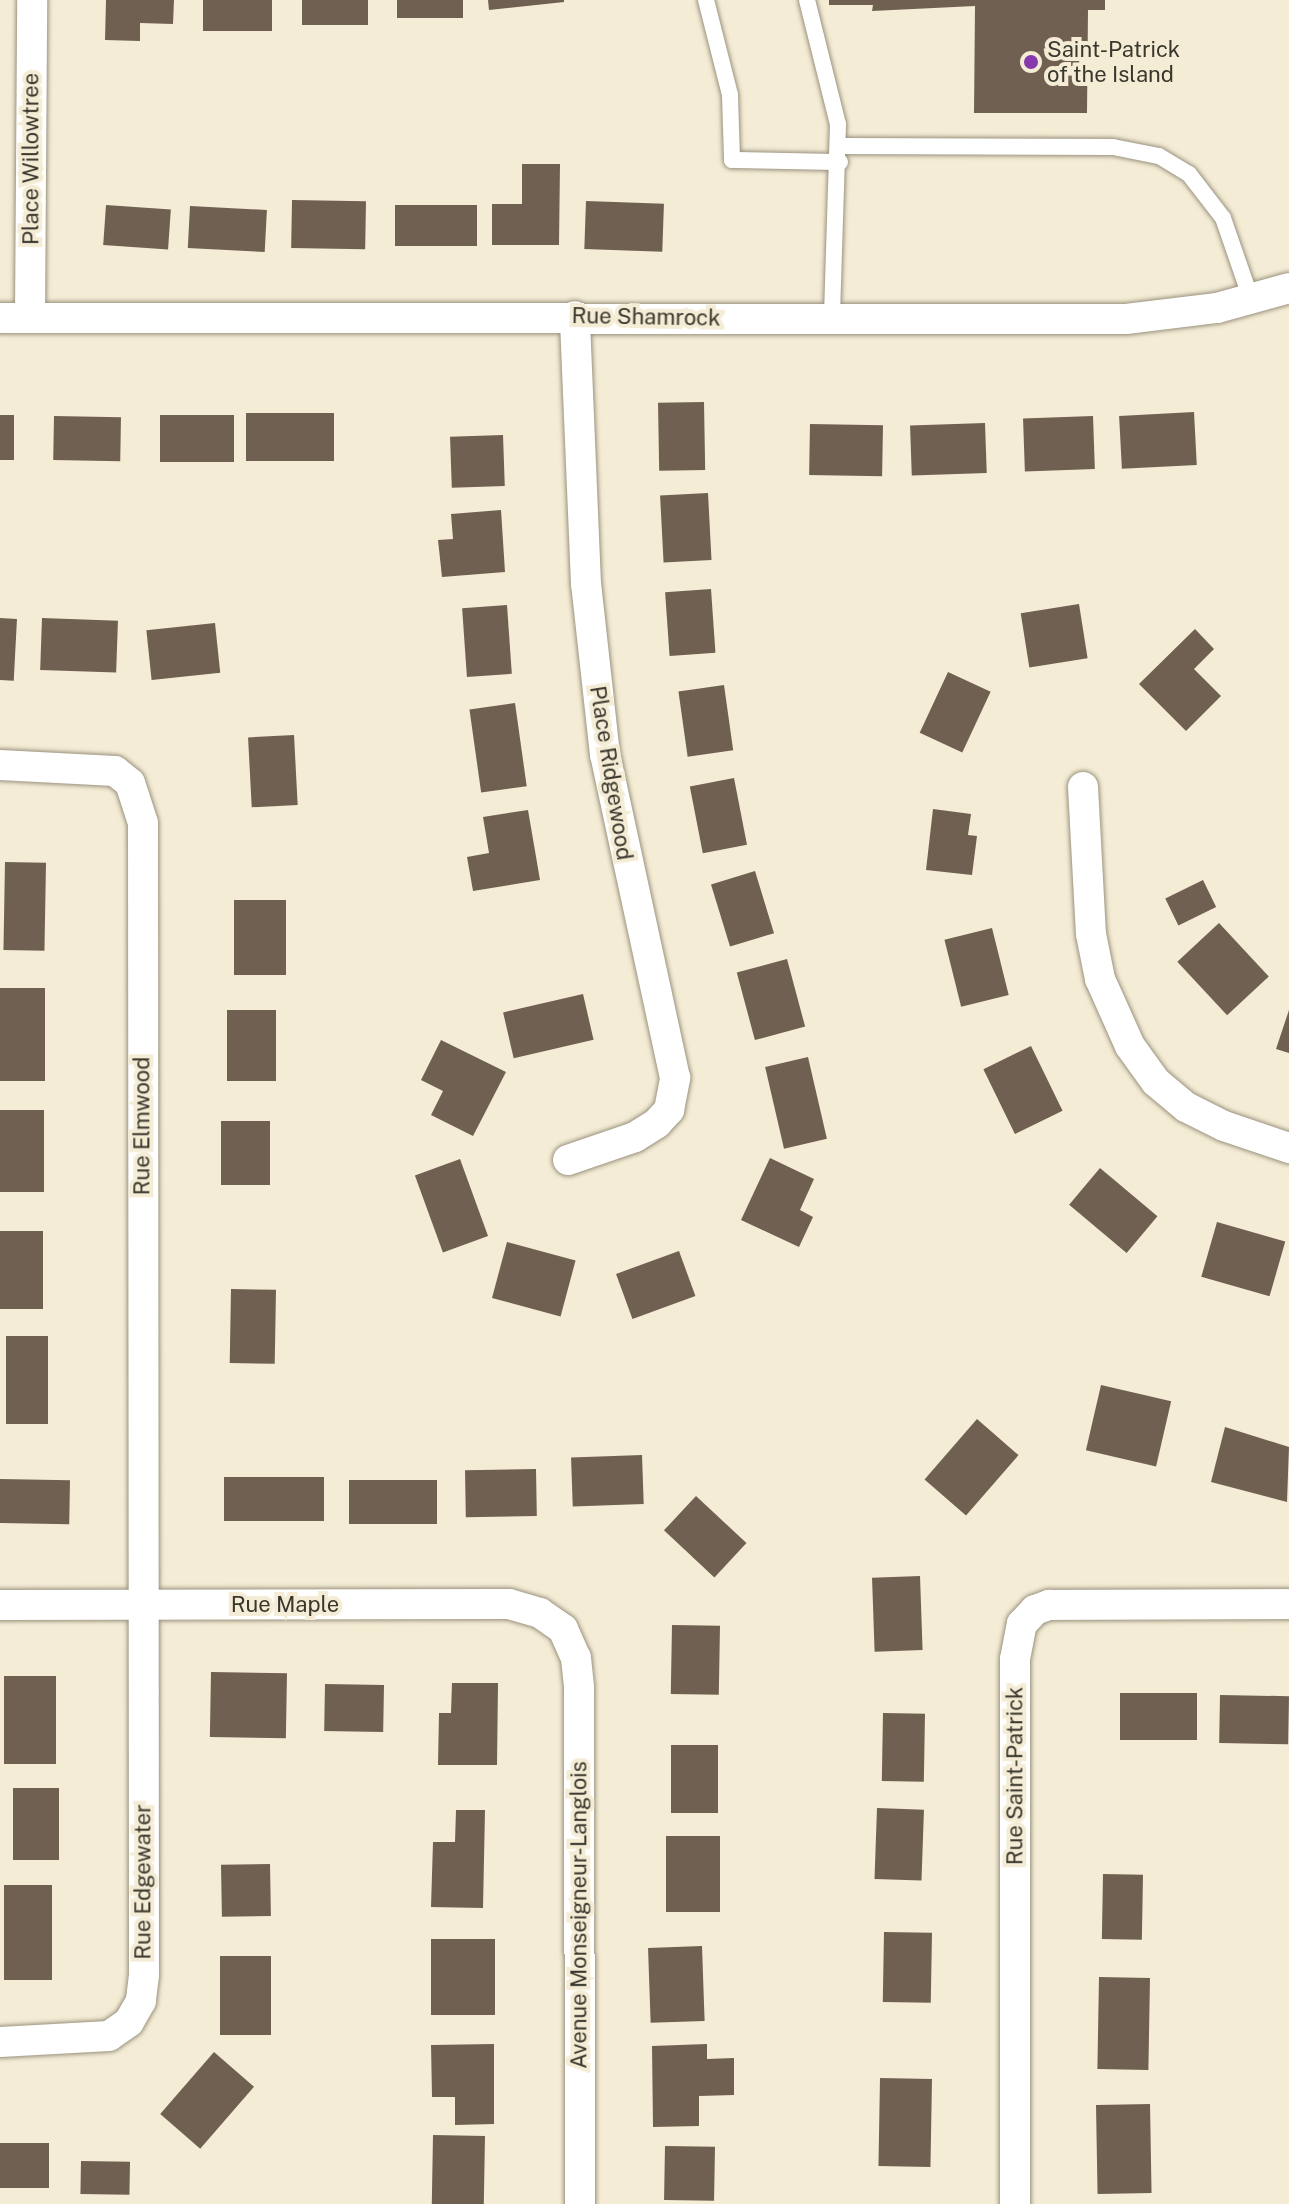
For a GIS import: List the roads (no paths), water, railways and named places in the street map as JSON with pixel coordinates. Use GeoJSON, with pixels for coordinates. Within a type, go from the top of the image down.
{"type":"FeatureCollection","features":[{"type":"Feature","properties":{"kind":"street","name":"Place Willowtree"},"geometry":{"type":"LineString","coordinates":[[30,317],[32,0]]}},
{"type":"Feature","properties":{"kind":"street","name":"Rue Shamrock"},"geometry":{"type":"LineString","coordinates":[[0,318],[575,316],[832,320],[1126,319],[1251,299],[1289,288]]}},
{"type":"Feature","properties":{"kind":"street","name":"Place Ridgewood"},"geometry":{"type":"LineString","coordinates":[[568,1160],[635,1137],[657,1123],[669,1110],[675,1078],[622,850],[603,740],[586,584],[575,316]]}},
{"type":"Feature","properties":{"kind":"street","name":"Rue Elmwood"},"geometry":{"type":"LineString","coordinates":[[0,765],[115,771],[130,783],[140,803],[141,1605]]}},
{"type":"Feature","properties":{"kind":"street"},"geometry":{"type":"LineString","coordinates":[[1083,787],[1091,934],[1100,979],[1130,1046],[1156,1082],[1186,1107],[1224,1126],[1289,1148]]}},
{"type":"Feature","properties":{"kind":"street","name":"Rue Maple"},"geometry":{"type":"LineString","coordinates":[[0,1605],[509,1604],[540,1613],[563,1629]]}},
{"type":"Feature","properties":{"kind":"street","name":"Rue Saint-Patrick"},"geometry":{"type":"LineString","coordinates":[[1015,2204],[1015,1659],[1022,1624],[1035,1610],[1049,1605],[1289,1604]]}},
{"type":"Feature","properties":{"kind":"street","name":"Rue Edgewater"},"geometry":{"type":"LineString","coordinates":[[0,2042],[109,2036],[129,2022],[141,2001],[141,1605]]}},
{"type":"Feature","properties":{"kind":"street","name":"Avenue Monseigneur-Langlois"},"geometry":{"type":"LineString","coordinates":[[563,1629],[576,1658],[579,1688],[580,2204]]}},
{"type":"Feature","properties":{"kind":"lane"},"geometry":{"type":"LineString","coordinates":[[706,0],[730,95],[732,160],[1113,147],[1159,156],[1189,174],[1223,218],[1251,299]]}},
{"type":"Feature","properties":{"kind":"lane"},"geometry":{"type":"LineString","coordinates":[[807,0],[840,154],[832,320]]}},
{"type":"Feature","properties":{"kind":"place","name":"Saint-Patrick of the Island"},"geometry":{"type":"Point","coordinates":[1031,62]}}]}
